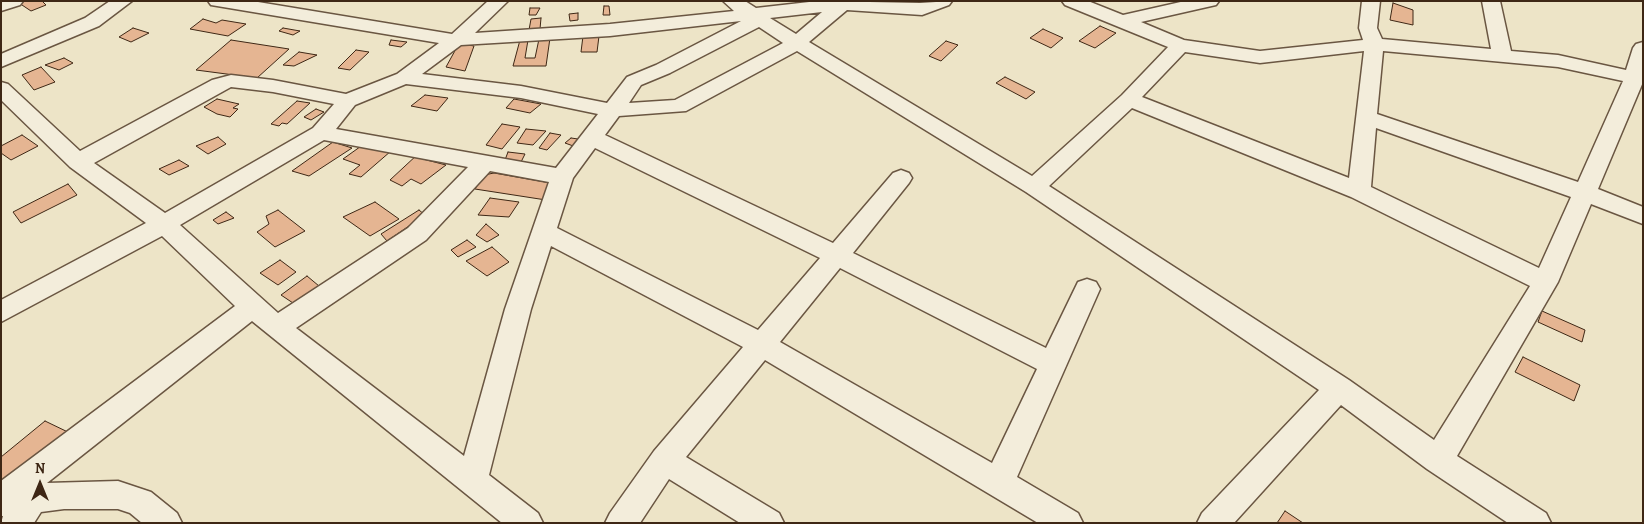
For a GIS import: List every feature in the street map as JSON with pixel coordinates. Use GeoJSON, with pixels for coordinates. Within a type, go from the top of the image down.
{"type":"FeatureCollection","features":[{"type":"Feature","properties":{"kind":"street"},"geometry":{"type":"LineString","coordinates":[[1,6],[14,1]]}},
{"type":"Feature","properties":{"kind":"street"},"geometry":{"type":"LineString","coordinates":[[1,60],[92,22],[122,1]]}},
{"type":"Feature","properties":{"kind":"street"},"geometry":{"type":"LineString","coordinates":[[217,1],[456,40],[610,30],[748,11],[844,3],[922,9],[943,1]]}},
{"type":"Feature","properties":{"kind":"street"},"geometry":{"type":"LineString","coordinates":[[1,312],[164,224],[321,133],[348,101],[404,78],[456,40],[499,1]]}},
{"type":"Feature","properties":{"kind":"street"},"geometry":{"type":"LineString","coordinates":[[1071,1],[1180,46],[1260,56],[1375,44],[1558,61],[1634,78]]}},
{"type":"Feature","properties":{"kind":"street"},"geometry":{"type":"LineString","coordinates":[[1122,21],[1210,1]]}},
{"type":"Feature","properties":{"kind":"street"},"geometry":{"type":"LineString","coordinates":[[1359,190],[1371,63],[1375,44],[1368,28],[1371,1]]}},
{"type":"Feature","properties":{"kind":"street"},"geometry":{"type":"LineString","coordinates":[[1491,1],[1502,56]]}},
{"type":"Feature","properties":{"kind":"street"},"geometry":{"type":"LineString","coordinates":[[404,78],[521,92],[612,110],[680,106],[797,43],[844,3]]}},
{"type":"Feature","properties":{"kind":"street"},"geometry":{"type":"LineString","coordinates":[[748,11],[797,43],[1034,187],[1339,388],[1522,519]]}},
{"type":"Feature","properties":{"kind":"street"},"geometry":{"type":"LineString","coordinates":[[473,479],[518,309],[562,177],[590,137],[634,81],[663,69],[748,11]]}},
{"type":"Feature","properties":{"kind":"street"},"geometry":{"type":"LineString","coordinates":[[1034,187],[1129,98],[1180,46]]}},
{"type":"Feature","properties":{"kind":"street"},"geometry":{"type":"LineString","coordinates":[[1438,460],[1546,282],[1585,193],[1632,113],[1634,78],[1643,48]]}},
{"type":"Feature","properties":{"kind":"street"},"geometry":{"type":"LineString","coordinates":[[78,162],[231,81],[272,86],[348,101]]}},
{"type":"Feature","properties":{"kind":"street"},"geometry":{"type":"LineString","coordinates":[[1,88],[78,162],[164,224],[276,328],[473,479],[527,523]]}},
{"type":"Feature","properties":{"kind":"street"},"geometry":{"type":"LineString","coordinates":[[1129,98],[1359,190],[1546,282]]}},
{"type":"Feature","properties":{"kind":"street"},"geometry":{"type":"LineString","coordinates":[[1367,118],[1585,193],[1643,216]]}},
{"type":"Feature","properties":{"kind":"street"},"geometry":{"type":"LineString","coordinates":[[321,133],[562,177]]}},
{"type":"Feature","properties":{"kind":"street"},"geometry":{"type":"LineString","coordinates":[[590,137],[836,255],[1053,364]]}},
{"type":"Feature","properties":{"kind":"street"},"geometry":{"type":"LineString","coordinates":[[276,328],[417,234],[485,162]]}},
{"type":"Feature","properties":{"kind":"street"},"geometry":{"type":"LineString","coordinates":[[621,523],[665,460],[901,178]]}},
{"type":"Feature","properties":{"kind":"street"},"geometry":{"type":"LineString","coordinates":[[544,232],[761,344],[1067,523]]}},
{"type":"Feature","properties":{"kind":"street"},"geometry":{"type":"LineString","coordinates":[[999,482],[1088,289]]}},
{"type":"Feature","properties":{"kind":"street"},"geometry":{"type":"LineString","coordinates":[[12,506],[252,307]]}},
{"type":"Feature","properties":{"kind":"street"},"geometry":{"type":"LineString","coordinates":[[1213,523],[1339,388]]}},
{"type":"Feature","properties":{"kind":"street"},"geometry":{"type":"LineString","coordinates":[[665,460],[768,523]]}},
{"type":"Feature","properties":{"kind":"street"},"geometry":{"type":"LineString","coordinates":[[12,506],[64,495],[118,495],[140,502],[166,523]]}},
{"type":"Feature","properties":{"kind":"building"},"geometry":{"type":"Polygon","coordinates":[[[24,1],[42,1],[46,5],[31,11],[19,3],[24,1]]]}},
{"type":"Feature","properties":{"kind":"building"},"geometry":{"type":"Polygon","coordinates":[[[1393,3],[1413,10],[1413,25],[1390,20],[1393,3]]]}},
{"type":"Feature","properties":{"kind":"building"},"geometry":{"type":"Polygon","coordinates":[[[604,6],[609,6],[610,15],[603,15],[604,6]]]}},
{"type":"Feature","properties":{"kind":"building"},"geometry":{"type":"Polygon","coordinates":[[[530,8],[540,8],[536,15],[529,15],[530,8]]]}},
{"type":"Feature","properties":{"kind":"building"},"geometry":{"type":"Polygon","coordinates":[[[578,13],[578,20],[570,21],[569,14],[578,13]]]}},
{"type":"Feature","properties":{"kind":"building"},"geometry":{"type":"Polygon","coordinates":[[[541,18],[540,29],[529,30],[531,19],[541,18]]]}},
{"type":"Feature","properties":{"kind":"building"},"geometry":{"type":"Polygon","coordinates":[[[203,19],[216,23],[222,20],[246,24],[228,36],[190,29],[203,19]]]}},
{"type":"Feature","properties":{"kind":"building"},"geometry":{"type":"Polygon","coordinates":[[[1100,26],[1116,33],[1095,48],[1079,41],[1100,26]]]}},
{"type":"Feature","properties":{"kind":"building"},"geometry":{"type":"Polygon","coordinates":[[[133,28],[149,33],[131,42],[119,37],[133,28]]]}},
{"type":"Feature","properties":{"kind":"building"},"geometry":{"type":"Polygon","coordinates":[[[283,28],[300,31],[293,35],[279,31],[283,28]]]}},
{"type":"Feature","properties":{"kind":"building"},"geometry":{"type":"Polygon","coordinates":[[[1043,29],[1063,38],[1051,48],[1030,38],[1043,29]]]}},
{"type":"Feature","properties":{"kind":"building"},"geometry":{"type":"Polygon","coordinates":[[[583,36],[599,36],[597,52],[581,52],[583,36]]]}},
{"type":"Feature","properties":{"kind":"building"},"geometry":{"type":"Polygon","coordinates":[[[550,38],[546,66],[513,66],[520,40],[528,40],[525,58],[535,58],[539,39],[550,38]]]}},
{"type":"Feature","properties":{"kind":"building"},"geometry":{"type":"Polygon","coordinates":[[[231,40],[289,49],[257,78],[196,70],[231,40]]]}},
{"type":"Feature","properties":{"kind":"building"},"geometry":{"type":"Polygon","coordinates":[[[391,40],[407,42],[401,47],[389,45],[391,40]]]}},
{"type":"Feature","properties":{"kind":"building"},"geometry":{"type":"Polygon","coordinates":[[[946,41],[958,45],[941,61],[929,56],[946,41]]]}},
{"type":"Feature","properties":{"kind":"building"},"geometry":{"type":"Polygon","coordinates":[[[463,44],[474,46],[465,71],[446,67],[457,47],[463,44]]]}},
{"type":"Feature","properties":{"kind":"building"},"geometry":{"type":"Polygon","coordinates":[[[356,50],[369,52],[350,70],[338,68],[356,50]]]}},
{"type":"Feature","properties":{"kind":"building"},"geometry":{"type":"Polygon","coordinates":[[[299,52],[317,55],[294,66],[283,65],[299,52]]]}},
{"type":"Feature","properties":{"kind":"building"},"geometry":{"type":"Polygon","coordinates":[[[64,58],[73,63],[59,70],[45,65],[64,58]]]}},
{"type":"Feature","properties":{"kind":"building"},"geometry":{"type":"Polygon","coordinates":[[[41,67],[55,82],[34,90],[22,75],[41,67]]]}},
{"type":"Feature","properties":{"kind":"building"},"geometry":{"type":"Polygon","coordinates":[[[1005,77],[1035,92],[1026,99],[996,83],[1005,77]]]}},
{"type":"Feature","properties":{"kind":"building"},"geometry":{"type":"Polygon","coordinates":[[[425,95],[448,98],[437,111],[411,106],[425,95]]]}},
{"type":"Feature","properties":{"kind":"building"},"geometry":{"type":"Polygon","coordinates":[[[217,99],[239,104],[233,108],[238,109],[230,117],[217,114],[204,107],[217,99]]]}},
{"type":"Feature","properties":{"kind":"building"},"geometry":{"type":"Polygon","coordinates":[[[514,99],[541,104],[530,113],[506,108],[514,99]]]}},
{"type":"Feature","properties":{"kind":"building"},"geometry":{"type":"Polygon","coordinates":[[[297,101],[310,103],[287,124],[282,123],[279,126],[271,124],[297,101]]]}},
{"type":"Feature","properties":{"kind":"building"},"geometry":{"type":"Polygon","coordinates":[[[316,109],[324,112],[311,120],[304,117],[316,109]]]}},
{"type":"Feature","properties":{"kind":"building"},"geometry":{"type":"Polygon","coordinates":[[[502,124],[520,127],[502,149],[486,145],[502,124]]]}},
{"type":"Feature","properties":{"kind":"building"},"geometry":{"type":"Polygon","coordinates":[[[526,129],[546,131],[533,145],[517,143],[526,129]]]}},
{"type":"Feature","properties":{"kind":"building"},"geometry":{"type":"Polygon","coordinates":[[[550,133],[561,135],[547,150],[539,148],[550,133]]]}},
{"type":"Feature","properties":{"kind":"building"},"geometry":{"type":"Polygon","coordinates":[[[22,135],[38,146],[11,160],[1,153],[1,146],[22,135]]]}},
{"type":"Feature","properties":{"kind":"building"},"geometry":{"type":"Polygon","coordinates":[[[218,137],[226,144],[208,154],[196,146],[218,137]]]}},
{"type":"Feature","properties":{"kind":"building"},"geometry":{"type":"Polygon","coordinates":[[[571,138],[585,140],[576,147],[565,143],[571,138]]]}},
{"type":"Feature","properties":{"kind":"building"},"geometry":{"type":"Polygon","coordinates":[[[333,142],[352,148],[309,176],[292,171],[333,142]]]}},
{"type":"Feature","properties":{"kind":"building"},"geometry":{"type":"Polygon","coordinates":[[[364,144],[391,151],[361,177],[349,174],[360,165],[343,159],[364,144]]]}},
{"type":"Feature","properties":{"kind":"building"},"geometry":{"type":"Polygon","coordinates":[[[508,152],[525,154],[521,162],[505,160],[508,152]]]}},
{"type":"Feature","properties":{"kind":"building"},"geometry":{"type":"Polygon","coordinates":[[[418,154],[427,156],[423,159],[446,165],[421,184],[411,179],[402,186],[390,180],[418,154]]]}},
{"type":"Feature","properties":{"kind":"building"},"geometry":{"type":"Polygon","coordinates":[[[179,160],[189,166],[169,175],[159,169],[179,160]]]}},
{"type":"Feature","properties":{"kind":"building"},"geometry":{"type":"Polygon","coordinates":[[[494,173],[551,183],[546,200],[475,189],[484,175],[494,173]]]}},
{"type":"Feature","properties":{"kind":"building"},"geometry":{"type":"Polygon","coordinates":[[[68,184],[77,195],[21,223],[13,212],[68,184]]]}},
{"type":"Feature","properties":{"kind":"building"},"geometry":{"type":"Polygon","coordinates":[[[490,198],[519,202],[509,217],[478,215],[490,198]]]}},
{"type":"Feature","properties":{"kind":"building"},"geometry":{"type":"Polygon","coordinates":[[[375,202],[399,219],[370,236],[343,217],[375,202]]]}},
{"type":"Feature","properties":{"kind":"building"},"geometry":{"type":"Polygon","coordinates":[[[278,210],[305,231],[275,247],[257,232],[269,224],[266,216],[278,210]]]}},
{"type":"Feature","properties":{"kind":"building"},"geometry":{"type":"Polygon","coordinates":[[[419,210],[425,215],[387,241],[381,234],[419,210]]]}},
{"type":"Feature","properties":{"kind":"building"},"geometry":{"type":"Polygon","coordinates":[[[226,212],[234,218],[218,224],[213,220],[226,212]]]}},
{"type":"Feature","properties":{"kind":"building"},"geometry":{"type":"Polygon","coordinates":[[[486,224],[499,235],[487,242],[476,235],[486,224]]]}},
{"type":"Feature","properties":{"kind":"building"},"geometry":{"type":"Polygon","coordinates":[[[467,240],[476,247],[458,257],[451,250],[467,240]]]}},
{"type":"Feature","properties":{"kind":"building"},"geometry":{"type":"Polygon","coordinates":[[[492,247],[509,262],[487,276],[466,261],[492,247]]]}},
{"type":"Feature","properties":{"kind":"building"},"geometry":{"type":"Polygon","coordinates":[[[280,260],[296,272],[278,285],[260,273],[280,260]]]}},
{"type":"Feature","properties":{"kind":"building"},"geometry":{"type":"Polygon","coordinates":[[[307,276],[319,286],[293,303],[281,295],[307,276]]]}},
{"type":"Feature","properties":{"kind":"building"},"geometry":{"type":"Polygon","coordinates":[[[1542,311],[1585,330],[1582,342],[1538,322],[1542,311]]]}},
{"type":"Feature","properties":{"kind":"building"},"geometry":{"type":"Polygon","coordinates":[[[1523,357],[1580,385],[1574,401],[1515,372],[1523,357]]]}},
{"type":"Feature","properties":{"kind":"building"},"geometry":{"type":"Polygon","coordinates":[[[45,421],[72,434],[1,496],[1,457],[45,421]]]}},
{"type":"Feature","properties":{"kind":"building"},"geometry":{"type":"Polygon","coordinates":[[[1285,511],[1303,523],[1277,523],[1285,511]]]}}]}
